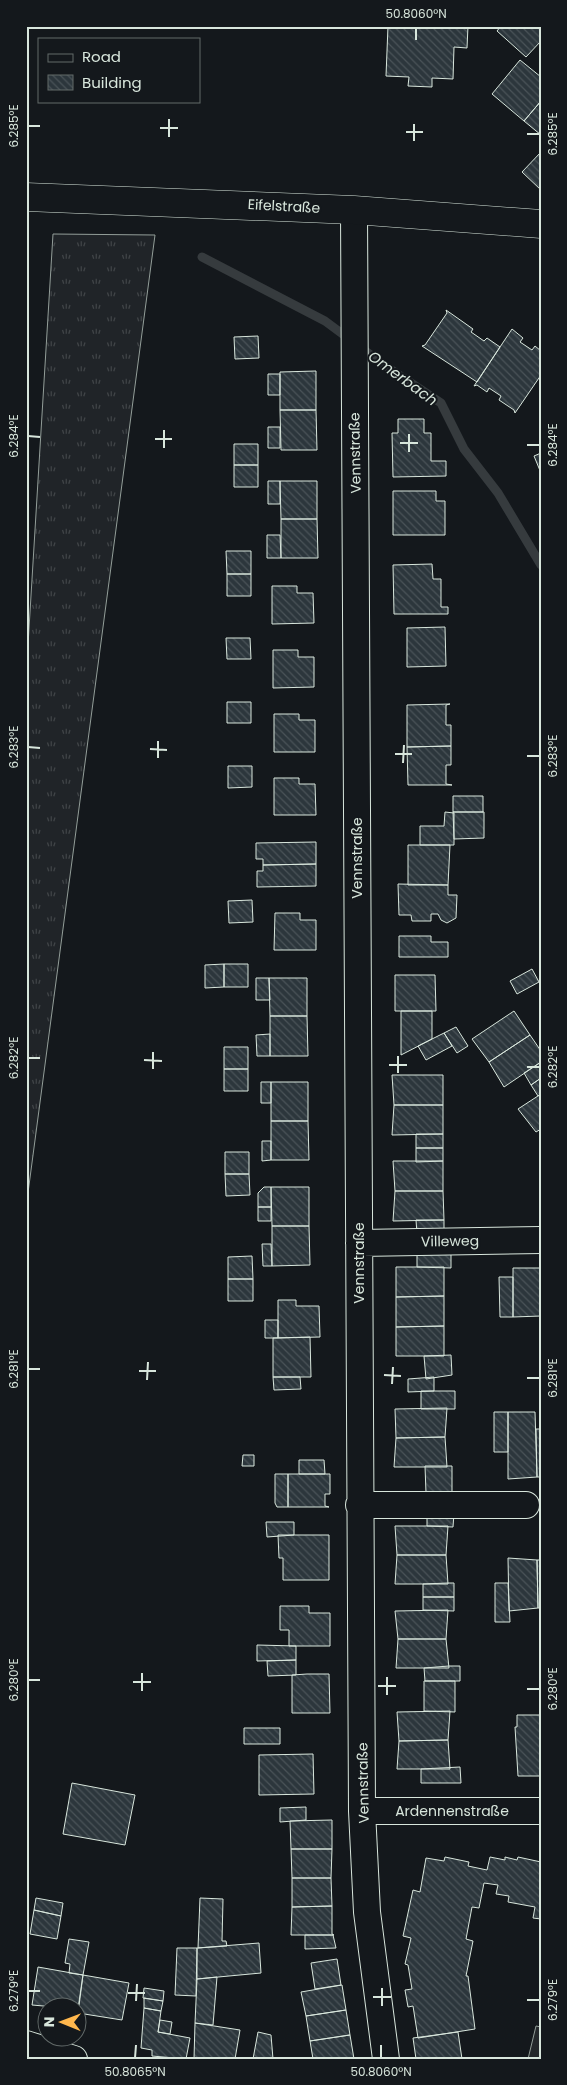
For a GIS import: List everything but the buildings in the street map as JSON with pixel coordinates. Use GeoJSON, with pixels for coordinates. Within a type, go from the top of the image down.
{"type":"FeatureCollection","features":[{"type":"Feature","properties":{"kind":"main road","name":"Eifelstraße"},"geometry":{"type":"LineString","coordinates":[[26,197],[354,210],[541,224]]}},
{"type":"Feature","properties":{"kind":"street","name":"Vennstraße"},"geometry":{"type":"LineString","coordinates":[[354,210],[353,362],[362,1811],[367,1912],[386,2059]]}},
{"type":"Feature","properties":{"kind":"street","name":"Villeweg"},"geometry":{"type":"LineString","coordinates":[[359,1243],[541,1240]]}},
{"type":"Feature","properties":{"kind":"street"},"geometry":{"type":"LineString","coordinates":[[360,1506],[526,1505]]}},
{"type":"Feature","properties":{"kind":"street","name":"Ardennenstraße"},"geometry":{"type":"LineString","coordinates":[[362,1811],[541,1811]]}},
{"type":"Feature","properties":{"kind":"street"},"geometry":{"type":"LineString","coordinates":[[26,2044],[74,2059]]}},
{"type":"Feature","properties":{"kind":"green space"},"geometry":{"type":"Polygon","coordinates":[[[53,234],[155,235],[26,1208],[26,678],[53,234]]]}},
{"type":"Feature","properties":{"kind":"shaded area"},"geometry":{"type":"Polygon","coordinates":[[[536,2026],[541,2027],[541,2059],[528,2059],[536,2026]]]}},
{"type":"Feature","properties":{"kind":"waterway","name":"Omerbach"},"geometry":{"type":"LineString","coordinates":[[202,257],[325,321],[387,367],[441,403],[464,449],[498,493],[541,565]]}}]}
